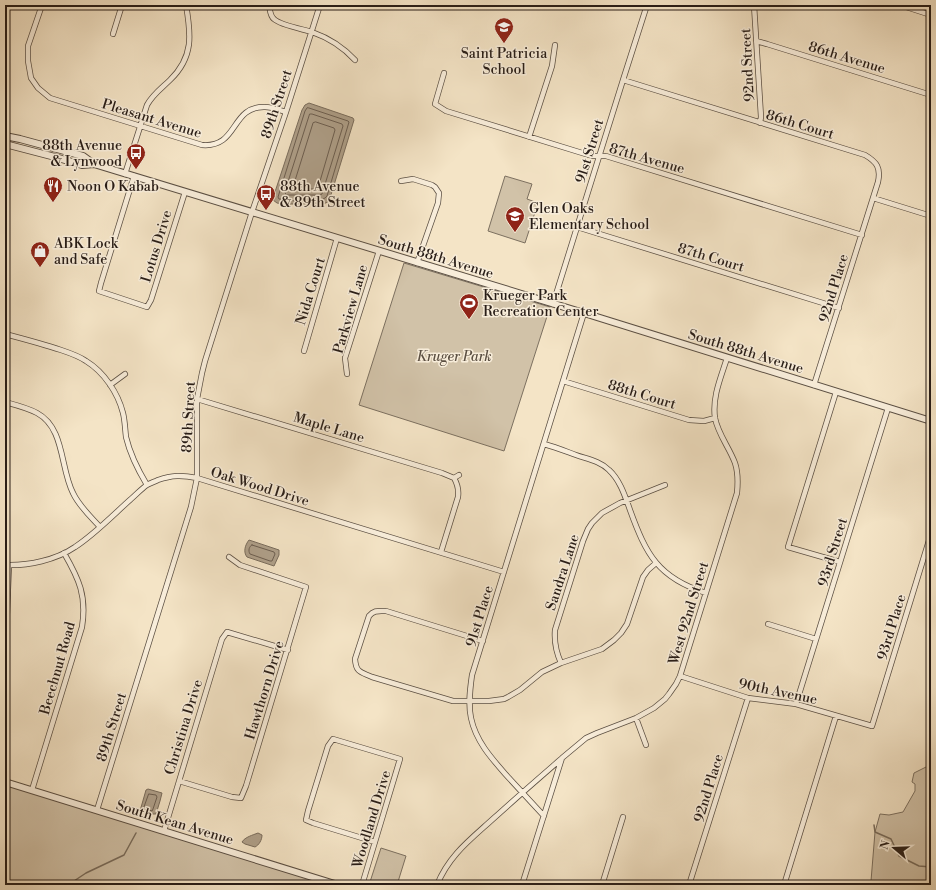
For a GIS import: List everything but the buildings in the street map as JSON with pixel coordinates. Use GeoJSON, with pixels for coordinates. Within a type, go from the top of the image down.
{"type":"FeatureCollection","features":[{"type":"Feature","properties":{"kind":"street","name":"Pleasant Avenue"},"geometry":{"type":"LineString","coordinates":[[42,5],[28,46],[28,61],[31,78],[38,88],[50,98],[209,146],[220,143],[225,139],[230,134],[239,118],[250,110],[265,107],[286,112]]}},
{"type":"Feature","properties":{"kind":"street"},"geometry":{"type":"LineString","coordinates":[[113,34],[122,5]]}},
{"type":"Feature","properties":{"kind":"street"},"geometry":{"type":"LineString","coordinates":[[125,174],[145,110],[150,99],[176,74],[190,45],[190,32],[186,5]]}},
{"type":"Feature","properties":{"kind":"street"},"geometry":{"type":"LineString","coordinates":[[269,5],[272,18],[277,22],[312,32],[328,39],[348,53],[355,60]]}},
{"type":"Feature","properties":{"kind":"street","name":"89th Street"},"geometry":{"type":"LineString","coordinates":[[97,810],[189,514],[197,478],[198,399],[205,361],[320,5]]}},
{"type":"Feature","properties":{"kind":"street"},"geometry":{"type":"LineString","coordinates":[[639,5],[647,6]]}},
{"type":"Feature","properties":{"kind":"street","name":"92nd Street"},"geometry":{"type":"LineString","coordinates":[[754,5],[761,117],[760,123]]}},
{"type":"Feature","properties":{"kind":"street"},"geometry":{"type":"LineString","coordinates":[[900,5],[931,15]]}},
{"type":"Feature","properties":{"kind":"street","name":"91st Street"},"geometry":{"type":"LineString","coordinates":[[553,304],[600,156],[622,80],[647,6]]}},
{"type":"Feature","properties":{"kind":"street","name":"86th Avenue"},"geometry":{"type":"LineString","coordinates":[[756,42],[767,44],[931,95]]}},
{"type":"Feature","properties":{"kind":"street"},"geometry":{"type":"LineString","coordinates":[[529,137],[552,66],[555,45]]}},
{"type":"Feature","properties":{"kind":"street","name":"87th Avenue"},"geometry":{"type":"LineString","coordinates":[[444,73],[435,104],[446,111],[592,156],[606,156],[862,235]]}},
{"type":"Feature","properties":{"kind":"street","name":"86th Court"},"geometry":{"type":"LineString","coordinates":[[622,80],[865,155],[876,164],[879,171],[879,177],[873,198]]}},
{"type":"Feature","properties":{"kind":"street","name":"South 88th Avenue"},"geometry":{"type":"LineString","coordinates":[[5,136],[83,156],[94,164],[125,174],[584,313],[931,421]]}},
{"type":"Feature","properties":{"kind":"street","name":"South 88th Avenue"},"geometry":{"type":"LineString","coordinates":[[5,144],[82,165],[94,164]]}},
{"type":"Feature","properties":{"kind":"street","name":"Lotus Drive"},"geometry":{"type":"LineString","coordinates":[[134,176],[99,291],[147,307],[151,300],[185,192]]}},
{"type":"Feature","properties":{"kind":"street"},"geometry":{"type":"LineString","coordinates":[[401,181],[413,179],[432,185],[439,193],[438,202],[417,263]]}},
{"type":"Feature","properties":{"kind":"street"},"geometry":{"type":"LineString","coordinates":[[873,198],[931,216]]}},
{"type":"Feature","properties":{"kind":"street","name":"92nd Place"},"geometry":{"type":"LineString","coordinates":[[814,385],[873,198]]}},
{"type":"Feature","properties":{"kind":"street","name":"87th Court"},"geometry":{"type":"LineString","coordinates":[[577,227],[839,308]]}},
{"type":"Feature","properties":{"kind":"street","name":"Nida Court"},"geometry":{"type":"LineString","coordinates":[[304,351],[337,238]]}},
{"type":"Feature","properties":{"kind":"street","name":"Parkview Lane"},"geometry":{"type":"LineString","coordinates":[[347,374],[345,358],[379,251]]}},
{"type":"Feature","properties":{"kind":"street","name":"91st Place"},"geometry":{"type":"LineString","coordinates":[[522,793],[487,753],[479,739],[471,718],[470,687],[472,675],[584,313]]}},
{"type":"Feature","properties":{"kind":"street"},"geometry":{"type":"LineString","coordinates":[[5,334],[48,346],[80,358],[98,371],[110,385],[116,396],[122,411],[130,451],[147,485]]}},
{"type":"Feature","properties":{"kind":"street","name":"West 92nd Street"},"geometry":{"type":"LineString","coordinates":[[562,758],[586,738],[636,718],[654,708],[665,699],[680,676],[738,486],[736,464],[715,418],[715,397],[727,358]]}},
{"type":"Feature","properties":{"kind":"street"},"geometry":{"type":"LineString","coordinates":[[110,385],[125,374]]}},
{"type":"Feature","properties":{"kind":"street","name":"88th Court"},"geometry":{"type":"LineString","coordinates":[[563,381],[689,420],[704,421],[715,418]]}},
{"type":"Feature","properties":{"kind":"street"},"geometry":{"type":"LineString","coordinates":[[836,392],[788,547],[840,562]]}},
{"type":"Feature","properties":{"kind":"street","name":"Maple Lane"},"geometry":{"type":"LineString","coordinates":[[198,399],[442,473],[454,478]]}},
{"type":"Feature","properties":{"kind":"street"},"geometry":{"type":"LineString","coordinates":[[5,402],[38,413],[52,425],[69,485],[84,509],[100,527]]}},
{"type":"Feature","properties":{"kind":"street","name":"93rd Street"},"geometry":{"type":"LineString","coordinates":[[796,704],[888,408]]}},
{"type":"Feature","properties":{"kind":"street"},"geometry":{"type":"LineString","coordinates":[[544,444],[594,461],[609,470],[619,482],[646,548],[656,563],[678,582],[706,593]]}},
{"type":"Feature","properties":{"kind":"street"},"geometry":{"type":"LineString","coordinates":[[441,552],[458,497],[459,490],[454,478],[459,475]]}},
{"type":"Feature","properties":{"kind":"street","name":"Oak Wood Drive"},"geometry":{"type":"LineString","coordinates":[[7,565],[37,562],[64,553],[85,540],[147,485],[171,476],[188,476],[504,572]]}},
{"type":"Feature","properties":{"kind":"street","name":"Sandra Lane"},"geometry":{"type":"LineString","coordinates":[[561,663],[556,649],[555,630],[586,535],[592,523],[608,509],[665,485]]}},
{"type":"Feature","properties":{"kind":"street","name":"93rd Place"},"geometry":{"type":"LineString","coordinates":[[872,726],[931,534]]}},
{"type":"Feature","properties":{"kind":"street","name":"Beechnut Road"},"geometry":{"type":"LineString","coordinates":[[32,790],[82,627],[83,598],[81,588],[76,574],[64,553]]}},
{"type":"Feature","properties":{"kind":"street","name":"Hawthorn Drive"},"geometry":{"type":"LineString","coordinates":[[179,781],[232,797],[242,798],[306,587],[240,565],[229,557]]}},
{"type":"Feature","properties":{"kind":"street"},"geometry":{"type":"LineString","coordinates":[[483,642],[386,611],[376,611],[369,616],[355,659],[356,666],[360,671],[372,677],[453,701],[489,701],[504,699],[520,690],[542,672],[609,644],[621,633],[631,612],[642,578],[656,563]]}},
{"type":"Feature","properties":{"kind":"street"},"geometry":{"type":"LineString","coordinates":[[6,640],[7,565]]}},
{"type":"Feature","properties":{"kind":"street"},"geometry":{"type":"LineString","coordinates":[[768,624],[816,639]]}},
{"type":"Feature","properties":{"kind":"street","name":"Christina Drive"},"geometry":{"type":"LineString","coordinates":[[164,831],[222,639],[228,632],[288,650]]}},
{"type":"Feature","properties":{"kind":"street","name":"90th Avenue"},"geometry":{"type":"LineString","coordinates":[[680,676],[748,698],[796,704],[872,726]]}},
{"type":"Feature","properties":{"kind":"street","name":"92nd Place"},"geometry":{"type":"LineString","coordinates":[[689,885],[748,698]]}},
{"type":"Feature","properties":{"kind":"street"},"geometry":{"type":"LineString","coordinates":[[784,885],[836,716]]}},
{"type":"Feature","properties":{"kind":"street"},"geometry":{"type":"LineString","coordinates":[[636,718],[646,745]]}},
{"type":"Feature","properties":{"kind":"street","name":"Woodland Drive"},"geometry":{"type":"LineString","coordinates":[[362,885],[400,759],[333,739],[328,746],[306,820],[374,842]]}},
{"type":"Feature","properties":{"kind":"street"},"geometry":{"type":"LineString","coordinates":[[437,885],[446,867],[457,851],[562,758]]}},
{"type":"Feature","properties":{"kind":"street"},"geometry":{"type":"LineString","coordinates":[[522,885],[562,758]]}},
{"type":"Feature","properties":{"kind":"street","name":"South Kean Avenue"},"geometry":{"type":"LineString","coordinates":[[5,782],[338,885]]}},
{"type":"Feature","properties":{"kind":"street"},"geometry":{"type":"LineString","coordinates":[[522,793],[544,816]]}},
{"type":"Feature","properties":{"kind":"street"},"geometry":{"type":"LineString","coordinates":[[602,885],[623,817]]}},
{"type":"Feature","properties":{"kind":"green space"},"geometry":{"type":"Polygon","coordinates":[[[505,176],[532,184],[527,199],[538,203],[525,243],[488,231],[505,176]]]}},
{"type":"Feature","properties":{"kind":"green space","name":"Kruger Park"},"geometry":{"type":"Polygon","coordinates":[[[404,263],[550,307],[504,451],[359,405],[404,263]]]}},
{"type":"Feature","properties":{"kind":"green space"},"geometry":{"type":"Polygon","coordinates":[[[930,765],[931,885],[874,885],[871,881],[875,832],[880,814],[889,815],[903,812],[915,791],[915,784],[912,782],[914,773],[930,765]]]}},
{"type":"Feature","properties":{"kind":"green space"},"geometry":{"type":"Polygon","coordinates":[[[5,783],[336,885],[5,885],[5,783]]]}},
{"type":"Feature","properties":{"kind":"green space"},"geometry":{"type":"Polygon","coordinates":[[[381,848],[406,856],[397,885],[369,885],[381,848]]]}},
{"type":"Feature","properties":{"kind":"water"},"geometry":{"type":"Polygon","coordinates":[[[309,103],[353,118],[354,120],[330,198],[328,202],[323,204],[277,203],[273,200],[273,198],[302,110],[305,105],[309,103]]]}},
{"type":"Feature","properties":{"kind":"water"},"geometry":{"type":"Polygon","coordinates":[[[249,540],[279,550],[279,555],[274,566],[247,557],[245,548],[249,540]]]}},
{"type":"Feature","properties":{"kind":"water"},"geometry":{"type":"Polygon","coordinates":[[[148,789],[162,793],[156,814],[140,811],[146,790],[148,789]]]}},
{"type":"Feature","properties":{"kind":"water"},"geometry":{"type":"Polygon","coordinates":[[[258,833],[262,835],[262,837],[259,844],[255,847],[242,842],[247,837],[258,833]]]}},
{"type":"Feature","properties":{"kind":"waterway"},"geometry":{"type":"LineString","coordinates":[[874,825],[875,832],[891,839],[899,856],[919,866],[931,867]]}},
{"type":"Feature","properties":{"kind":"waterway"},"geometry":{"type":"LineString","coordinates":[[68,885],[86,873],[124,855],[136,833]]}},
{"type":"Feature","properties":{"kind":"waterway"},"geometry":{"type":"LineString","coordinates":[[29,885],[43,882],[71,885]]}},
{"type":"Feature","properties":{"kind":"place","name":"Saint Patricia School"},"geometry":{"type":"Point","coordinates":[504,44]}},
{"type":"Feature","properties":{"kind":"place","name":"88th Avenue & Lynwood"},"geometry":{"type":"Point","coordinates":[136,170]}},
{"type":"Feature","properties":{"kind":"place","name":"Noon O Kabab"},"geometry":{"type":"Point","coordinates":[53,203]}},
{"type":"Feature","properties":{"kind":"place","name":"88th Avenue & 89th Street"},"geometry":{"type":"Point","coordinates":[266,211]}},
{"type":"Feature","properties":{"kind":"place","name":"Glen Oaks Elementary School"},"geometry":{"type":"Point","coordinates":[515,233]}},
{"type":"Feature","properties":{"kind":"place","name":"ABK Lock and Safe"},"geometry":{"type":"Point","coordinates":[40,268]}},
{"type":"Feature","properties":{"kind":"place","name":"Krueger Park Recreation Center"},"geometry":{"type":"Point","coordinates":[469,320]}}]}
